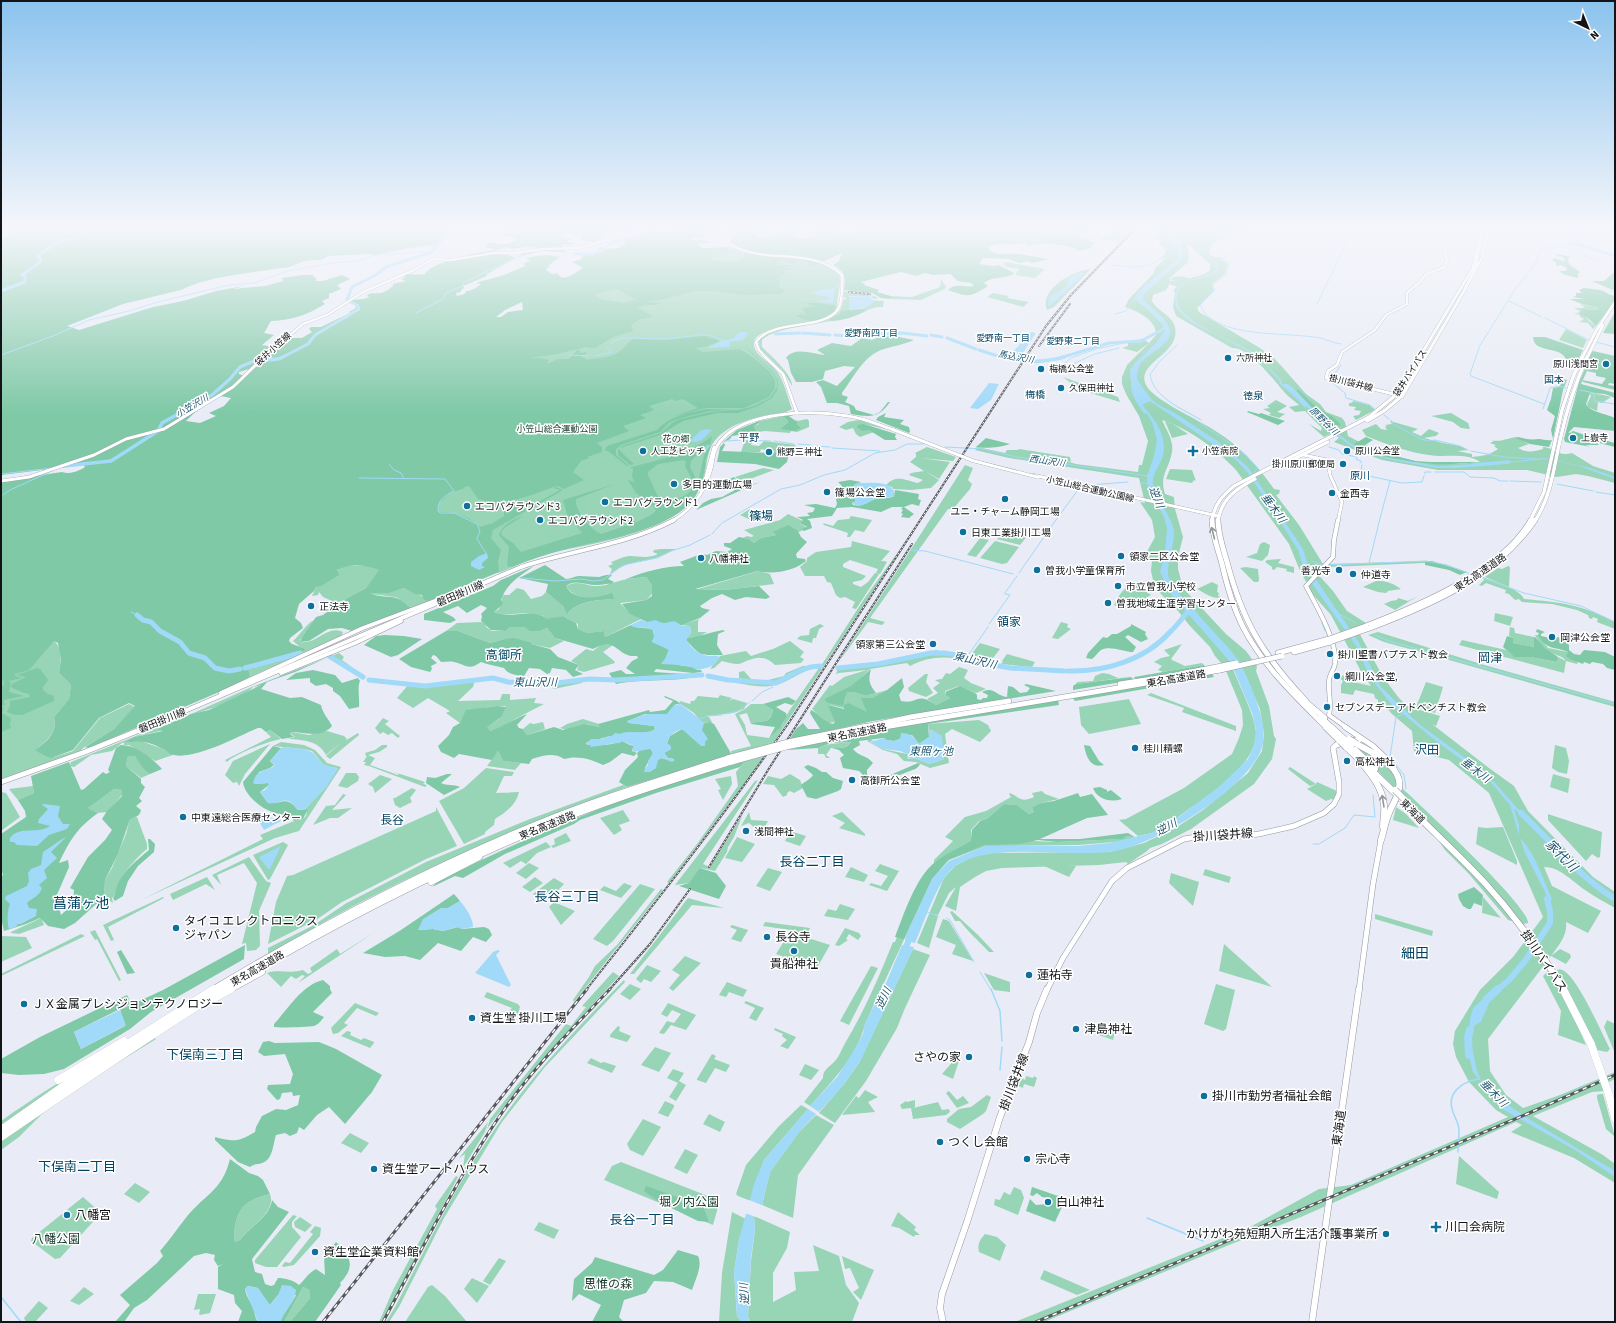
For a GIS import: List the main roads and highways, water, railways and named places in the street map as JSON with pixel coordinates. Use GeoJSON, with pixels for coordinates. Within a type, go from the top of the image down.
{"type":"FeatureCollection","features":[{"type":"Feature","properties":{"kind":"highway","name":"袋井バイパス"},"geometry":{"type":"LineString","coordinates":[[1260,474],[1303,455],[1350,428],[1375,413],[1397,394],[1461,291]]}},
{"type":"Feature","properties":{"kind":"highway","name":"袋井バイパス"},"geometry":{"type":"LineString","coordinates":[[1350,428],[1384,412],[1402,396],[1462,291]]}},
{"type":"Feature","properties":{"kind":"highway","name":"東名高速道路"},"geometry":{"type":"LineString","coordinates":[[1,1130],[95,1064],[197,998],[274,953],[353,910],[457,859],[516,833],[600,800],[730,760],[789,744],[1042,698],[1218,669],[1329,640],[1433,602],[1508,554],[1526,535],[1538,517],[1551,475],[1568,407],[1587,352],[1615,302]]}},
{"type":"Feature","properties":{"kind":"highway","name":"東名高速道路"},"geometry":{"type":"LineString","coordinates":[[1600,328],[1615,307]]}},
{"type":"Feature","properties":{"kind":"highway","name":"袋井バイパス"},"geometry":{"type":"LineString","coordinates":[[1212,515],[1221,498],[1244,483],[1332,438]]}},
{"type":"Feature","properties":{"kind":"highway","name":"袋井バイパス"},"geometry":{"type":"LineString","coordinates":[[1218,516],[1224,502],[1244,483]]}},
{"type":"Feature","properties":{"kind":"highway"},"geometry":{"type":"LineString","coordinates":[[1212,515],[1211,525],[1226,570]]}},
{"type":"Feature","properties":{"kind":"highway"},"geometry":{"type":"LineString","coordinates":[[1218,516],[1220,540],[1226,570]]}},
{"type":"Feature","properties":{"kind":"highway","name":"東海道"},"geometry":{"type":"LineString","coordinates":[[1226,570],[1244,617],[1258,642],[1282,675],[1306,702],[1345,740]]}},
{"type":"Feature","properties":{"kind":"highway","name":"東海道"},"geometry":{"type":"LineString","coordinates":[[1226,570],[1235,609],[1260,654],[1289,689],[1352,746],[1431,829]]}},
{"type":"Feature","properties":{"kind":"highway"},"geometry":{"type":"LineString","coordinates":[[1345,740],[1352,746],[1388,764],[1399,780],[1399,788],[1388,814],[1381,840]]}},
{"type":"Feature","properties":{"kind":"highway","name":"東海道"},"geometry":{"type":"LineString","coordinates":[[1352,746],[1356,756],[1395,791]]}},
{"type":"Feature","properties":{"kind":"highway"},"geometry":{"type":"LineString","coordinates":[[1356,756],[1373,777],[1381,792],[1384,804],[1381,840]]}},
{"type":"Feature","properties":{"kind":"highway","name":"東名高速道路"},"geometry":{"type":"LineString","coordinates":[[1,1137],[78,1082],[157,1030],[232,983],[371,905],[457,863],[546,825],[646,788],[730,760]]}},
{"type":"Feature","properties":{"kind":"highway"},"geometry":{"type":"LineString","coordinates":[[431,882],[546,825]]}},
{"type":"Feature","properties":{"kind":"highway","name":"掛川バイパス"},"geometry":{"type":"LineString","coordinates":[[1431,829],[1495,895],[1516,921],[1554,974],[1567,996],[1591,1044],[1615,1118]]}},
{"type":"Feature","properties":{"kind":"highway"},"geometry":{"type":"LineString","coordinates":[[157,1030],[262,972]]}},
{"type":"Feature","properties":{"kind":"highway"},"geometry":{"type":"LineString","coordinates":[[58,1080],[197,998]]}},
{"type":"Feature","properties":{"kind":"main road","name":"袋井小笠線"},"geometry":{"type":"LineString","coordinates":[[1,481],[29,477],[94,455],[123,440],[160,430],[233,387],[260,360],[294,330],[311,320],[327,315],[366,291]]}},
{"type":"Feature","properties":{"kind":"main road"},"geometry":{"type":"LineString","coordinates":[[797,412],[781,371],[758,349],[756,342],[760,336],[770,331],[817,321],[834,313],[839,306],[840,291]]}},
{"type":"Feature","properties":{"kind":"main road","name":"掛川袋井線"},"geometry":{"type":"LineString","coordinates":[[1402,396],[1326,378],[1325,376],[1328,371],[1337,365],[1342,352],[1375,330],[1386,315],[1407,304],[1406,293],[1409,291]]}},
{"type":"Feature","properties":{"kind":"main road","name":"小笠山総合運動公園線"},"geometry":{"type":"LineString","coordinates":[[797,412],[838,414],[865,419],[973,459],[1030,474],[1218,516]]}},
{"type":"Feature","properties":{"kind":"main road","name":"磐田掛川線"},"geometry":{"type":"LineString","coordinates":[[85,752],[221,693],[363,628],[452,596],[529,564],[631,537],[674,520],[693,506],[701,496],[709,478],[715,450],[725,436],[753,421],[797,412]]}},
{"type":"Feature","properties":{"kind":"main road","name":"小笠山総合運動公園線"},"geometry":{"type":"LineString","coordinates":[[895,430],[974,461],[1037,477],[1145,500]]}},
{"type":"Feature","properties":{"kind":"main road"},"geometry":{"type":"LineString","coordinates":[[1303,455],[1328,460],[1330,475],[1342,505],[1334,540],[1334,554],[1326,565],[1308,583],[1307,589],[1320,612],[1335,652],[1336,664],[1330,680],[1331,708],[1329,715],[1362,739],[1391,763],[1398,772],[1399,780]]}},
{"type":"Feature","properties":{"kind":"main road","name":"磐田掛川線"},"geometry":{"type":"LineString","coordinates":[[1,782],[85,752],[355,643],[452,596]]}},
{"type":"Feature","properties":{"kind":"main road","name":"掛川袋井線"},"geometry":{"type":"LineString","coordinates":[[943,1322],[940,1308],[942,1294],[967,1222],[1000,1117],[1029,1042],[1037,1013],[1063,958],[1107,886],[1127,868],[1188,837],[1242,836],[1282,829],[1319,816],[1333,805],[1339,794],[1340,785],[1333,753],[1334,746],[1362,739]]}},
{"type":"Feature","properties":{"kind":"main road","name":"東海道"},"geometry":{"type":"LineString","coordinates":[[1312,1322],[1381,840]]}},
{"type":"Feature","properties":{"kind":"water"},"geometry":{"type":"Polygon","coordinates":[[[815,291],[835,291],[833,303],[818,302],[828,300],[830,298],[811,293],[815,291]]]}},
{"type":"Feature","properties":{"kind":"water"},"geometry":{"type":"Polygon","coordinates":[[[1059,291],[1066,291],[1049,307],[1049,296],[1059,291]]]}},
{"type":"Feature","properties":{"kind":"water"},"geometry":{"type":"Polygon","coordinates":[[[1140,291],[1147,291],[1142,299],[1164,319],[1170,332],[1169,338],[1166,342],[1145,359],[1139,366],[1137,378],[1138,387],[1157,404],[1175,413],[1219,442],[1248,467],[1303,549],[1311,576],[1303,566],[1298,550],[1288,534],[1248,473],[1236,460],[1150,401],[1143,404],[1161,432],[1163,439],[1163,454],[1154,475],[1153,484],[1157,497],[1173,527],[1173,544],[1168,569],[1169,578],[1178,592],[1241,664],[1253,691],[1262,718],[1264,735],[1263,745],[1252,766],[1236,783],[1217,799],[1195,815],[1148,840],[1126,848],[1108,852],[1010,852],[990,854],[973,858],[957,865],[950,870],[938,889],[915,943],[905,940],[932,879],[949,861],[986,846],[1078,846],[1109,843],[1152,833],[1169,824],[1219,787],[1248,759],[1254,746],[1256,729],[1252,713],[1231,663],[1170,593],[1160,572],[1165,553],[1167,528],[1164,517],[1148,488],[1147,476],[1154,456],[1157,440],[1152,422],[1134,395],[1130,370],[1135,363],[1156,343],[1166,329],[1134,298],[1140,291]]]}},
{"type":"Feature","properties":{"kind":"water"},"geometry":{"type":"Polygon","coordinates":[[[1177,291],[1179,291],[1177,301],[1182,311],[1193,320],[1206,329],[1248,349],[1258,356],[1191,322],[1179,311],[1176,306],[1175,297],[1177,291]]]}},
{"type":"Feature","properties":{"kind":"water"},"geometry":{"type":"Polygon","coordinates":[[[869,296],[874,302],[859,309],[849,310],[849,297],[869,296]]]}},
{"type":"Feature","properties":{"kind":"water"},"geometry":{"type":"Polygon","coordinates":[[[739,332],[747,332],[748,334],[743,340],[729,342],[729,347],[707,348],[723,340],[734,338],[739,332]]]}},
{"type":"Feature","properties":{"kind":"water"},"geometry":{"type":"Polygon","coordinates":[[[1031,332],[1036,333],[1019,359],[1015,358],[1017,355],[1012,353],[1031,332]]]}},
{"type":"Feature","properties":{"kind":"water"},"geometry":{"type":"Polygon","coordinates":[[[1258,356],[1282,381],[1282,384],[1288,384],[1293,388],[1333,430],[1353,445],[1384,457],[1437,466],[1489,464],[1545,458],[1590,468],[1615,477],[1615,479],[1579,466],[1547,459],[1458,468],[1436,468],[1392,460],[1351,446],[1327,429],[1308,408],[1305,406],[1306,409],[1278,382],[1281,383],[1258,356]]]}},
{"type":"Feature","properties":{"kind":"water"},"geometry":{"type":"Polygon","coordinates":[[[989,383],[999,384],[991,400],[978,409],[970,408],[989,383]]]}},
{"type":"Feature","properties":{"kind":"water"},"geometry":{"type":"Polygon","coordinates":[[[706,429],[712,430],[702,440],[697,442],[690,441],[700,431],[706,429]]]}},
{"type":"Feature","properties":{"kind":"water"},"geometry":{"type":"Polygon","coordinates":[[[858,483],[878,483],[887,485],[894,491],[894,496],[878,498],[860,506],[856,505],[852,503],[856,501],[854,497],[848,494],[854,490],[854,485],[858,483]]]}},
{"type":"Feature","properties":{"kind":"water"},"geometry":{"type":"Polygon","coordinates":[[[487,553],[488,558],[482,563],[482,566],[485,567],[479,570],[471,566],[471,562],[479,556],[487,553]]]}},
{"type":"Feature","properties":{"kind":"water"},"geometry":{"type":"Polygon","coordinates":[[[1315,578],[1358,641],[1381,687],[1419,724],[1468,760],[1495,783],[1527,819],[1514,809],[1519,825],[1519,835],[1510,805],[1487,778],[1436,741],[1392,705],[1369,676],[1357,647],[1311,582],[1315,578]]]}},
{"type":"Feature","properties":{"kind":"water"},"geometry":{"type":"Polygon","coordinates":[[[641,620],[647,622],[656,620],[663,623],[674,621],[682,626],[690,626],[691,633],[686,640],[694,649],[702,654],[720,657],[713,665],[697,670],[685,666],[661,664],[669,650],[652,642],[654,631],[648,628],[634,627],[631,625],[641,620]]]}},
{"type":"Feature","properties":{"kind":"water"},"geometry":{"type":"Polygon","coordinates":[[[680,704],[704,723],[702,730],[708,739],[705,742],[705,746],[701,746],[682,729],[677,731],[671,736],[667,743],[671,746],[671,749],[664,753],[668,758],[675,760],[672,762],[662,758],[658,760],[656,768],[650,772],[644,772],[653,753],[650,749],[634,752],[632,749],[634,746],[622,741],[620,743],[590,747],[591,745],[586,744],[591,739],[602,739],[612,736],[615,733],[619,734],[626,732],[653,731],[655,728],[654,726],[628,723],[627,721],[647,714],[667,714],[674,705],[680,704]]]}},
{"type":"Feature","properties":{"kind":"water","name":"東照ヶ池"},"geometry":{"type":"Polygon","coordinates":[[[929,730],[942,736],[944,759],[929,764],[915,758],[909,759],[907,754],[900,751],[883,749],[870,742],[884,738],[886,740],[894,741],[900,739],[901,733],[905,733],[914,737],[919,744],[929,737],[929,730]]]}},
{"type":"Feature","properties":{"kind":"water"},"geometry":{"type":"Polygon","coordinates":[[[281,748],[303,749],[312,752],[323,764],[338,769],[326,787],[305,809],[298,810],[288,801],[268,803],[260,792],[265,790],[269,785],[268,783],[253,783],[254,779],[260,772],[273,767],[274,765],[270,761],[281,748]]]}},
{"type":"Feature","properties":{"kind":"water"},"geometry":{"type":"Polygon","coordinates":[[[42,805],[60,806],[58,816],[63,824],[70,824],[67,829],[49,835],[37,846],[17,845],[14,842],[10,842],[10,838],[19,832],[40,830],[50,826],[38,823],[39,819],[48,809],[42,805]]]}},
{"type":"Feature","properties":{"kind":"water"},"geometry":{"type":"Polygon","coordinates":[[[257,818],[279,819],[281,821],[264,830],[257,818]]]}},
{"type":"Feature","properties":{"kind":"water"},"geometry":{"type":"Polygon","coordinates":[[[66,837],[51,852],[57,858],[44,870],[47,878],[39,885],[42,888],[41,891],[27,903],[29,908],[37,909],[36,916],[21,924],[18,924],[16,927],[9,929],[8,910],[10,904],[5,899],[6,896],[27,886],[29,881],[28,873],[31,869],[41,865],[43,852],[66,837]]]}},
{"type":"Feature","properties":{"kind":"water"},"geometry":{"type":"Polygon","coordinates":[[[1520,838],[1531,852],[1539,867],[1552,899],[1549,905],[1545,892],[1525,853],[1520,838]]]}},
{"type":"Feature","properties":{"kind":"water"},"geometry":{"type":"Polygon","coordinates":[[[281,846],[270,869],[268,869],[259,857],[281,846]]]}},
{"type":"Feature","properties":{"kind":"water"},"geometry":{"type":"Polygon","coordinates":[[[460,901],[467,910],[473,927],[462,929],[457,927],[443,931],[433,929],[418,930],[423,919],[441,908],[448,908],[460,901]]]}},
{"type":"Feature","properties":{"kind":"water"},"geometry":{"type":"Polygon","coordinates":[[[902,945],[914,947],[861,1060],[841,1088],[819,1112],[810,1106],[837,1077],[863,1034],[865,1023],[886,983],[902,945]]]}},
{"type":"Feature","properties":{"kind":"water"},"geometry":{"type":"Polygon","coordinates":[[[498,950],[500,951],[496,955],[511,985],[509,987],[475,973],[493,952],[498,950]]]}},
{"type":"Feature","properties":{"kind":"water"},"geometry":{"type":"Polygon","coordinates":[[[1493,994],[1481,1022],[1474,1026],[1471,1043],[1477,1071],[1482,1083],[1473,1072],[1468,1052],[1470,1019],[1473,1008],[1484,998],[1493,994]]]}},
{"type":"Feature","properties":{"kind":"water"},"geometry":{"type":"Polygon","coordinates":[[[120,1010],[126,1025],[81,1049],[74,1032],[120,1010]]]}},
{"type":"Feature","properties":{"kind":"water"},"geometry":{"type":"Polygon","coordinates":[[[1485,1087],[1529,1119],[1615,1171],[1615,1177],[1575,1150],[1504,1110],[1485,1087]]]}},
{"type":"Feature","properties":{"kind":"water"},"geometry":{"type":"Polygon","coordinates":[[[808,1109],[816,1114],[799,1132],[770,1172],[762,1205],[754,1216],[755,1230],[751,1257],[749,1322],[742,1322],[737,1316],[734,1272],[739,1240],[754,1184],[764,1160],[808,1109]]]}},
{"type":"Feature","properties":{"kind":"water"},"geometry":{"type":"Polygon","coordinates":[[[282,1285],[291,1286],[296,1290],[292,1302],[280,1322],[258,1322],[245,1289],[248,1286],[258,1288],[270,1305],[278,1295],[282,1285]]]}},
{"type":"Feature","properties":{"kind":"waterway"},"geometry":{"type":"LineString","coordinates":[[1,355],[53,336],[89,320],[205,291]]}},
{"type":"Feature","properties":{"kind":"waterway","name":"小笠沢川"},"geometry":{"type":"LineString","coordinates":[[283,357],[308,344],[315,335],[359,309],[357,305],[347,300],[351,291]]}},
{"type":"Feature","properties":{"kind":"waterway"},"geometry":{"type":"LineString","coordinates":[[416,313],[443,299],[446,293],[451,291]]}},
{"type":"Feature","properties":{"kind":"waterway"},"geometry":{"type":"LineString","coordinates":[[1214,291],[1200,305],[1204,313],[1217,322],[1245,331],[1307,336],[1341,344]]}},
{"type":"Feature","properties":{"kind":"waterway"},"geometry":{"type":"LineString","coordinates":[[1317,304],[1323,291]]}},
{"type":"Feature","properties":{"kind":"waterway"},"geometry":{"type":"LineString","coordinates":[[1479,347],[1514,291]]}},
{"type":"Feature","properties":{"kind":"waterway"},"geometry":{"type":"LineString","coordinates":[[848,296],[872,296],[872,299]]}},
{"type":"Feature","properties":{"kind":"waterway"},"geometry":{"type":"LineString","coordinates":[[1115,314],[1126,311],[1136,298]]}},
{"type":"Feature","properties":{"kind":"waterway"},"geometry":{"type":"LineString","coordinates":[[1509,301],[1542,317]]}},
{"type":"Feature","properties":{"kind":"waterway"},"geometry":{"type":"LineString","coordinates":[[1545,318],[1589,340]]}},
{"type":"Feature","properties":{"kind":"waterway","name":"馬込沢川"},"geometry":{"type":"LineString","coordinates":[[1062,357],[1109,343],[1141,341],[1167,327]]}},
{"type":"Feature","properties":{"kind":"waterway","name":"馬込沢川"},"geometry":{"type":"LineString","coordinates":[[775,334],[800,333]]}},
{"type":"Feature","properties":{"kind":"waterway","name":"馬込沢川"},"geometry":{"type":"LineString","coordinates":[[803,333],[830,335]]}},
{"type":"Feature","properties":{"kind":"waterway","name":"馬込沢川"},"geometry":{"type":"LineString","coordinates":[[852,336],[902,333],[927,336]]}},
{"type":"Feature","properties":{"kind":"waterway"},"geometry":{"type":"LineString","coordinates":[[610,344],[616,340],[624,338],[669,339],[697,335],[709,335],[723,340]]}},
{"type":"Feature","properties":{"kind":"waterway","name":"馬込沢川"},"geometry":{"type":"LineString","coordinates":[[835,335],[849,336]]}},
{"type":"Feature","properties":{"kind":"waterway","name":"馬込沢川"},"geometry":{"type":"LineString","coordinates":[[931,335],[942,337]]}},
{"type":"Feature","properties":{"kind":"waterway","name":"馬込沢川"},"geometry":{"type":"LineString","coordinates":[[947,338],[976,349]]}},
{"type":"Feature","properties":{"kind":"waterway","name":"馬込沢川"},"geometry":{"type":"LineString","coordinates":[[1119,348],[1095,354],[1066,367],[1061,366],[1071,358],[1096,349],[1148,338]]}},
{"type":"Feature","properties":{"kind":"waterway"},"geometry":{"type":"LineString","coordinates":[[1596,342],[1615,347]]}},
{"type":"Feature","properties":{"kind":"waterway"},"geometry":{"type":"LineString","coordinates":[[1158,363],[1177,345]]}},
{"type":"Feature","properties":{"kind":"waterway"},"geometry":{"type":"LineString","coordinates":[[595,356],[612,352],[606,347]]}},
{"type":"Feature","properties":{"kind":"waterway"},"geometry":{"type":"LineString","coordinates":[[1479,348],[1470,374],[1471,376],[1544,404]]}},
{"type":"Feature","properties":{"kind":"waterway","name":"馬込沢川"},"geometry":{"type":"LineString","coordinates":[[979,350],[1004,358]]}},
{"type":"Feature","properties":{"kind":"waterway","name":"馬込沢川"},"geometry":{"type":"LineString","coordinates":[[1022,361],[1020,360],[1023,354]]}},
{"type":"Feature","properties":{"kind":"waterway"},"geometry":{"type":"LineString","coordinates":[[569,355],[589,356]]}},
{"type":"Feature","properties":{"kind":"waterway","name":"小笠沢川"},"geometry":{"type":"LineString","coordinates":[[64,466],[111,461],[158,431],[162,423],[212,395],[230,379],[240,367],[254,361],[278,359],[283,357]]}},
{"type":"Feature","properties":{"kind":"waterway","name":"馬込沢川"},"geometry":{"type":"LineString","coordinates":[[1001,357],[1032,362],[1062,357]]}},
{"type":"Feature","properties":{"kind":"waterway"},"geometry":{"type":"LineString","coordinates":[[1158,364],[1150,374],[1152,382],[1157,390],[1170,402],[1201,420]]}},
{"type":"Feature","properties":{"kind":"waterway"},"geometry":{"type":"LineString","coordinates":[[1333,376],[1341,365]]}},
{"type":"Feature","properties":{"kind":"waterway","name":"逆川"},"geometry":{"type":"LineString","coordinates":[[1145,412],[1137,400],[1134,392],[1134,378],[1148,398]]}},
{"type":"Feature","properties":{"kind":"waterway"},"geometry":{"type":"LineString","coordinates":[[1329,380],[1345,393],[1346,398],[1370,405],[1376,410]]}},
{"type":"Feature","properties":{"kind":"waterway"},"geometry":{"type":"LineString","coordinates":[[1543,409],[1550,388],[1559,386],[1566,388]]}},
{"type":"Feature","properties":{"kind":"waterway"},"geometry":{"type":"LineString","coordinates":[[1580,390],[1594,393],[1594,401],[1615,404]]}},
{"type":"Feature","properties":{"kind":"waterway"},"geometry":{"type":"LineString","coordinates":[[1384,415],[1389,419]]}},
{"type":"Feature","properties":{"kind":"waterway"},"geometry":{"type":"LineString","coordinates":[[1391,420],[1393,424],[1421,439],[1429,441],[1435,440],[1460,446],[1468,450]]}},
{"type":"Feature","properties":{"kind":"waterway"},"geometry":{"type":"LineString","coordinates":[[1200,423],[1241,451],[1257,467],[1253,475]]}},
{"type":"Feature","properties":{"kind":"waterway"},"geometry":{"type":"LineString","coordinates":[[727,441],[741,440]]}},
{"type":"Feature","properties":{"kind":"waterway"},"geometry":{"type":"LineString","coordinates":[[743,440],[771,441]]}},
{"type":"Feature","properties":{"kind":"waterway"},"geometry":{"type":"LineString","coordinates":[[774,441],[794,444]]}},
{"type":"Feature","properties":{"kind":"waterway"},"geometry":{"type":"LineString","coordinates":[[798,444],[811,445]]}},
{"type":"Feature","properties":{"kind":"waterway"},"geometry":{"type":"LineString","coordinates":[[722,523],[781,489],[800,485],[824,475],[845,470],[875,453],[895,450],[907,444],[924,444]]}},
{"type":"Feature","properties":{"kind":"waterway"},"geometry":{"type":"LineString","coordinates":[[700,455],[709,446]]}},
{"type":"Feature","properties":{"kind":"waterway"},"geometry":{"type":"LineString","coordinates":[[815,446],[830,447]]}},
{"type":"Feature","properties":{"kind":"waterway","name":"西山沢川"},"geometry":{"type":"LineString","coordinates":[[945,447],[983,449],[1017,457],[1148,476]]}},
{"type":"Feature","properties":{"kind":"waterway"},"geometry":{"type":"LineString","coordinates":[[1329,447],[1339,450],[1342,454],[1357,457],[1356,459],[1361,461],[1361,463]]}},
{"type":"Feature","properties":{"kind":"waterway"},"geometry":{"type":"LineString","coordinates":[[832,448],[880,451]]}},
{"type":"Feature","properties":{"kind":"waterway"},"geometry":{"type":"LineString","coordinates":[[1471,451],[1504,457],[1537,459]]}},
{"type":"Feature","properties":{"kind":"waterway","name":"原野谷川"},"geometry":{"type":"LineString","coordinates":[[1473,465],[1509,462]]}},
{"type":"Feature","properties":{"kind":"waterway"},"geometry":{"type":"LineString","coordinates":[[389,464],[394,470],[401,473],[404,479]]}},
{"type":"Feature","properties":{"kind":"waterway"},"geometry":{"type":"LineString","coordinates":[[1362,465],[1361,470],[1365,470],[1364,475],[1402,483],[1422,482],[1424,476]]}},
{"type":"Feature","properties":{"kind":"waterway"},"geometry":{"type":"LineString","coordinates":[[1,474],[52,468]]}},
{"type":"Feature","properties":{"kind":"waterway"},"geometry":{"type":"LineString","coordinates":[[3,495],[10,490],[54,470]]}},
{"type":"Feature","properties":{"kind":"waterway"},"geometry":{"type":"LineString","coordinates":[[1425,474],[1425,472],[1431,472]]}},
{"type":"Feature","properties":{"kind":"waterway"},"geometry":{"type":"LineString","coordinates":[[1435,472],[1464,472],[1470,477],[1494,478],[1500,481],[1508,481]]}},
{"type":"Feature","properties":{"kind":"waterway"},"geometry":{"type":"LineString","coordinates":[[359,478],[404,479]]}},
{"type":"Feature","properties":{"kind":"waterway"},"geometry":{"type":"LineString","coordinates":[[404,479],[445,479],[454,491],[440,501],[438,511],[440,513],[454,513],[477,524],[480,531],[477,539],[486,553]]}},
{"type":"Feature","properties":{"kind":"waterway"},"geometry":{"type":"LineString","coordinates":[[1378,526],[1390,481]]}},
{"type":"Feature","properties":{"kind":"waterway"},"geometry":{"type":"LineString","coordinates":[[1510,481],[1541,482]]}},
{"type":"Feature","properties":{"kind":"waterway"},"geometry":{"type":"LineString","coordinates":[[1089,485],[1128,482]]}},
{"type":"Feature","properties":{"kind":"waterway"},"geometry":{"type":"LineString","coordinates":[[1140,483],[1148,483]]}},
{"type":"Feature","properties":{"kind":"waterway"},"geometry":{"type":"LineString","coordinates":[[1557,484],[1593,491]]}},
{"type":"Feature","properties":{"kind":"waterway"},"geometry":{"type":"LineString","coordinates":[[1061,513],[1078,490]]}},
{"type":"Feature","properties":{"kind":"waterway"},"geometry":{"type":"LineString","coordinates":[[1596,492],[1615,495]]}},
{"type":"Feature","properties":{"kind":"waterway"},"geometry":{"type":"LineString","coordinates":[[1019,573],[1058,517]]}},
{"type":"Feature","properties":{"kind":"waterway"},"geometry":{"type":"LineString","coordinates":[[712,534],[721,524]]}},
{"type":"Feature","properties":{"kind":"waterway"},"geometry":{"type":"LineString","coordinates":[[1369,563],[1378,527]]}},
{"type":"Feature","properties":{"kind":"waterway"},"geometry":{"type":"LineString","coordinates":[[522,578],[555,581],[581,579],[593,581],[603,580],[623,565],[657,558],[671,551],[690,545],[710,535]]}},
{"type":"Feature","properties":{"kind":"waterway"},"geometry":{"type":"LineString","coordinates":[[912,550],[925,551],[1013,574]]}},
{"type":"Feature","properties":{"kind":"waterway"},"geometry":{"type":"LineString","coordinates":[[1312,561],[1323,565]]}},
{"type":"Feature","properties":{"kind":"waterway"},"geometry":{"type":"LineString","coordinates":[[1328,565],[1426,561],[1447,565],[1471,574]]}},
{"type":"Feature","properties":{"kind":"waterway"},"geometry":{"type":"LineString","coordinates":[[1005,593],[1017,576]]}},
{"type":"Feature","properties":{"kind":"waterway"},"geometry":{"type":"LineString","coordinates":[[1480,577],[1524,593],[1581,606],[1615,622]]}},
{"type":"Feature","properties":{"kind":"waterway"},"geometry":{"type":"LineString","coordinates":[[989,624],[1010,595],[1005,594]]}},
{"type":"Feature","properties":{"kind":"waterway","name":"東山沢川"},"geometry":{"type":"LineString","coordinates":[[1068,671],[1096,669],[1124,662],[1136,657],[1160,642],[1191,609]]}},
{"type":"Feature","properties":{"kind":"waterway","name":"東山沢川"},"geometry":{"type":"LineString","coordinates":[[131,612],[137,615]]}},
{"type":"Feature","properties":{"kind":"waterway"},"geometry":{"type":"LineString","coordinates":[[1339,614],[1356,623]]}},
{"type":"Feature","properties":{"kind":"waterway","name":"東山沢川"},"geometry":{"type":"LineString","coordinates":[[137,615],[143,620],[151,622],[160,631],[180,642],[189,653],[205,658],[215,668],[229,671],[240,669]]}},
{"type":"Feature","properties":{"kind":"waterway"},"geometry":{"type":"LineString","coordinates":[[1322,623],[1325,631]]}},
{"type":"Feature","properties":{"kind":"waterway"},"geometry":{"type":"LineString","coordinates":[[969,654],[988,627]]}},
{"type":"Feature","properties":{"kind":"waterway"},"geometry":{"type":"LineString","coordinates":[[1375,635],[1389,641],[1615,704]]}},
{"type":"Feature","properties":{"kind":"waterway","name":"東山沢川"},"geometry":{"type":"LineString","coordinates":[[245,668],[300,653]]}},
{"type":"Feature","properties":{"kind":"waterway","name":"東山沢川"},"geometry":{"type":"LineString","coordinates":[[838,668],[878,664],[931,653],[944,653],[957,655],[972,661],[1010,668],[1064,671]]}},
{"type":"Feature","properties":{"kind":"waterway","name":"東山沢川"},"geometry":{"type":"LineString","coordinates":[[329,656],[363,677]]}},
{"type":"Feature","properties":{"kind":"waterway","name":"東山沢川"},"geometry":{"type":"LineString","coordinates":[[708,676],[728,680],[776,683],[799,671],[810,667],[821,666]]}},
{"type":"Feature","properties":{"kind":"waterway","name":"東山沢川"},"geometry":{"type":"LineString","coordinates":[[369,680],[425,686],[493,678],[508,682],[548,684],[589,679],[616,680],[702,675]]}},
{"type":"Feature","properties":{"kind":"waterway"},"geometry":{"type":"LineString","coordinates":[[752,701],[762,692],[773,687]]}},
{"type":"Feature","properties":{"kind":"waterway"},"geometry":{"type":"LineString","coordinates":[[725,714],[738,711],[749,703]]}},
{"type":"Feature","properties":{"kind":"waterway"},"geometry":{"type":"LineString","coordinates":[[1403,714],[1396,717],[1390,757],[1404,775],[1406,789]]}},
{"type":"Feature","properties":{"kind":"waterway"},"geometry":{"type":"LineString","coordinates":[[700,719],[707,716],[722,715]]}},
{"type":"Feature","properties":{"kind":"waterway"},"geometry":{"type":"LineString","coordinates":[[1313,844],[1319,844],[1345,828],[1354,815],[1375,817],[1373,795]]}},
{"type":"Feature","properties":{"kind":"waterway","name":"家代川"},"geometry":{"type":"LineString","coordinates":[[1521,813],[1589,880],[1615,899]]}},
{"type":"Feature","properties":{"kind":"waterway","name":"垂木川"},"geometry":{"type":"LineString","coordinates":[[1497,990],[1509,980],[1525,961],[1550,923],[1550,911],[1547,899]]}},
{"type":"Feature","properties":{"kind":"waterway"},"geometry":{"type":"LineString","coordinates":[[927,912],[938,916]]}},
{"type":"Feature","properties":{"kind":"waterway"},"geometry":{"type":"LineString","coordinates":[[946,918],[950,920],[974,962]]}},
{"type":"Feature","properties":{"kind":"waterway","name":"逆川"},"geometry":{"type":"LineString","coordinates":[[904,952],[911,935]]}},
{"type":"Feature","properties":{"kind":"waterway"},"geometry":{"type":"LineString","coordinates":[[980,972],[991,990]]}},
{"type":"Feature","properties":{"kind":"waterway"},"geometry":{"type":"LineString","coordinates":[[991,989],[1000,1011],[1002,1041]]}},
{"type":"Feature","properties":{"kind":"waterway","name":"垂木川"},"geometry":{"type":"LineString","coordinates":[[1487,999],[1498,989]]}},
{"type":"Feature","properties":{"kind":"waterway","name":"垂木川"},"geometry":{"type":"LineString","coordinates":[[1469,1055],[1468,1037],[1470,1030]]}},
{"type":"Feature","properties":{"kind":"waterway"},"geometry":{"type":"LineString","coordinates":[[1000,1070],[1002,1047]]}},
{"type":"Feature","properties":{"kind":"waterway"},"geometry":{"type":"LineString","coordinates":[[1458,1152],[1459,1128],[1451,1105],[1453,1094],[1466,1083],[1479,1079]]}},
{"type":"Feature","properties":{"kind":"waterway"},"geometry":{"type":"LineString","coordinates":[[1147,1218],[1203,1241]]}},
{"type":"Feature","properties":{"kind":"waterway"},"geometry":{"type":"LineString","coordinates":[[1,1297],[21,1322]]}},
{"type":"Feature","properties":{"kind":"railway"},"geometry":{"type":"LineString","coordinates":[[586,990],[716,823],[790,721],[1046,326],[1075,291]]}},
{"type":"Feature","properties":{"kind":"railway"},"geometry":{"type":"LineString","coordinates":[[849,292],[870,294]]}},
{"type":"Feature","properties":{"kind":"railway"},"geometry":{"type":"LineString","coordinates":[[1039,346],[1070,304]]}},
{"type":"Feature","properties":{"kind":"railway"},"geometry":{"type":"LineString","coordinates":[[709,867],[768,770],[912,544]]}},
{"type":"Feature","properties":{"kind":"railway"},"geometry":{"type":"LineString","coordinates":[[609,990],[650,944],[690,889]]}},
{"type":"Feature","properties":{"kind":"railway"},"geometry":{"type":"LineString","coordinates":[[323,1322],[587,989]]}},
{"type":"Feature","properties":{"kind":"railway"},"geometry":{"type":"LineString","coordinates":[[383,1322],[453,1192],[499,1117],[524,1083],[566,1035],[610,989]]}},
{"type":"Feature","properties":{"kind":"railway"},"geometry":{"type":"LineString","coordinates":[[1036,1322],[1527,1114],[1615,1075]]}},
{"type":"Feature","properties":{"kind":"place","name":"六所神社"},"geometry":{"type":"Point","coordinates":[1228,358]}},
{"type":"Feature","properties":{"kind":"place","name":"原川浅間宮"},"geometry":{"type":"Point","coordinates":[1606,364]}},
{"type":"Feature","properties":{"kind":"place","name":"梅橋公会堂"},"geometry":{"type":"Point","coordinates":[1041,369]}},
{"type":"Feature","properties":{"kind":"place","name":"久保田神社"},"geometry":{"type":"Point","coordinates":[1061,388]}},
{"type":"Feature","properties":{"kind":"place","name":"上嶽寺"},"geometry":{"type":"Point","coordinates":[1573,438]}},
{"type":"Feature","properties":{"kind":"place","name":"人工芝ピッチ"},"geometry":{"type":"Point","coordinates":[643,451]}},
{"type":"Feature","properties":{"kind":"place","name":"小笠病院"},"geometry":{"type":"Point","coordinates":[1193,451]}},
{"type":"Feature","properties":{"kind":"place","name":"原川公会堂"},"geometry":{"type":"Point","coordinates":[1347,451]}},
{"type":"Feature","properties":{"kind":"place","name":"熊野三神社"},"geometry":{"type":"Point","coordinates":[769,452]}},
{"type":"Feature","properties":{"kind":"place","name":"掛川原川郵便局"},"geometry":{"type":"Point","coordinates":[1343,464]}},
{"type":"Feature","properties":{"kind":"place","name":"多目的運動広場"},"geometry":{"type":"Point","coordinates":[674,484]}},
{"type":"Feature","properties":{"kind":"place","name":"篠場公会堂"},"geometry":{"type":"Point","coordinates":[827,492]}},
{"type":"Feature","properties":{"kind":"place","name":"金西寺"},"geometry":{"type":"Point","coordinates":[1332,493]}},
{"type":"Feature","properties":{"kind":"place","name":"ユニ・チャーム静岡工場"},"geometry":{"type":"Point","coordinates":[1005,499]}},
{"type":"Feature","properties":{"kind":"place","name":"エコパグラウンド1"},"geometry":{"type":"Point","coordinates":[605,502]}},
{"type":"Feature","properties":{"kind":"place","name":"エコパグラウンド3"},"geometry":{"type":"Point","coordinates":[467,506]}},
{"type":"Feature","properties":{"kind":"place","name":"エコパグラウンド2"},"geometry":{"type":"Point","coordinates":[540,520]}},
{"type":"Feature","properties":{"kind":"place","name":"日東工業掛川工場"},"geometry":{"type":"Point","coordinates":[963,532]}},
{"type":"Feature","properties":{"kind":"place","name":"領家二区公会堂"},"geometry":{"type":"Point","coordinates":[1121,556]}},
{"type":"Feature","properties":{"kind":"place","name":"八幡神社"},"geometry":{"type":"Point","coordinates":[701,558]}},
{"type":"Feature","properties":{"kind":"place","name":"曽我小学童保育所"},"geometry":{"type":"Point","coordinates":[1037,570]}},
{"type":"Feature","properties":{"kind":"place","name":"善光寺"},"geometry":{"type":"Point","coordinates":[1339,570]}},
{"type":"Feature","properties":{"kind":"place","name":"仲道寺"},"geometry":{"type":"Point","coordinates":[1353,574]}},
{"type":"Feature","properties":{"kind":"place","name":"市立曽我小学校"},"geometry":{"type":"Point","coordinates":[1118,586]}},
{"type":"Feature","properties":{"kind":"place","name":"曽我地域生涯学習センター"},"geometry":{"type":"Point","coordinates":[1108,603]}},
{"type":"Feature","properties":{"kind":"place","name":"正法寺"},"geometry":{"type":"Point","coordinates":[311,606]}},
{"type":"Feature","properties":{"kind":"place","name":"岡津公会堂"},"geometry":{"type":"Point","coordinates":[1552,637]}},
{"type":"Feature","properties":{"kind":"place","name":"領家第三公会堂"},"geometry":{"type":"Point","coordinates":[933,644]}},
{"type":"Feature","properties":{"kind":"place","name":"掛川聖書バプテスト教会"},"geometry":{"type":"Point","coordinates":[1330,654]}},
{"type":"Feature","properties":{"kind":"place","name":"綱川公会堂,"},"geometry":{"type":"Point","coordinates":[1337,676]}},
{"type":"Feature","properties":{"kind":"place","name":"セブンスデー アドベンチスト教会"},"geometry":{"type":"Point","coordinates":[1327,707]}},
{"type":"Feature","properties":{"kind":"place","name":"桂川精螺"},"geometry":{"type":"Point","coordinates":[1135,748]}},
{"type":"Feature","properties":{"kind":"place","name":"高松神社"},"geometry":{"type":"Point","coordinates":[1347,761]}},
{"type":"Feature","properties":{"kind":"place","name":"高御所公会堂"},"geometry":{"type":"Point","coordinates":[852,780]}},
{"type":"Feature","properties":{"kind":"place","name":"中東遠総合医療センター"},"geometry":{"type":"Point","coordinates":[183,817]}},
{"type":"Feature","properties":{"kind":"place","name":"浅間神社"},"geometry":{"type":"Point","coordinates":[746,831]}},
{"type":"Feature","properties":{"kind":"place","name":"タイコ エレクトロニクス ジャパン"},"geometry":{"type":"Point","coordinates":[176,928]}},
{"type":"Feature","properties":{"kind":"place","name":"長谷寺"},"geometry":{"type":"Point","coordinates":[767,937]}},
{"type":"Feature","properties":{"kind":"place","name":"貴船神社"},"geometry":{"type":"Point","coordinates":[794,951]}},
{"type":"Feature","properties":{"kind":"place","name":"蓮祐寺"},"geometry":{"type":"Point","coordinates":[1029,975]}},
{"type":"Feature","properties":{"kind":"place","name":"ＪＸ金属プレシジョンテクノロジー"},"geometry":{"type":"Point","coordinates":[24,1004]}},
{"type":"Feature","properties":{"kind":"place","name":"資生堂 掛川工場"},"geometry":{"type":"Point","coordinates":[472,1018]}},
{"type":"Feature","properties":{"kind":"place","name":"津島神社"},"geometry":{"type":"Point","coordinates":[1076,1029]}},
{"type":"Feature","properties":{"kind":"place","name":"さやの家"},"geometry":{"type":"Point","coordinates":[969,1057]}},
{"type":"Feature","properties":{"kind":"place","name":"掛川市勤労者福祉会館"},"geometry":{"type":"Point","coordinates":[1204,1096]}},
{"type":"Feature","properties":{"kind":"place","name":"つくし会館"},"geometry":{"type":"Point","coordinates":[940,1142]}},
{"type":"Feature","properties":{"kind":"place","name":"宗心寺"},"geometry":{"type":"Point","coordinates":[1027,1159]}},
{"type":"Feature","properties":{"kind":"place","name":"資生堂アートハウス"},"geometry":{"type":"Point","coordinates":[374,1169]}},
{"type":"Feature","properties":{"kind":"place","name":"白山神社"},"geometry":{"type":"Point","coordinates":[1048,1202]}},
{"type":"Feature","properties":{"kind":"place","name":"八幡宮"},"geometry":{"type":"Point","coordinates":[67,1215]}},
{"type":"Feature","properties":{"kind":"place","name":"川口会病院"},"geometry":{"type":"Point","coordinates":[1436,1227]}},
{"type":"Feature","properties":{"kind":"place","name":"かけがわ苑短期入所生活介護事業所"},"geometry":{"type":"Point","coordinates":[1386,1234]}},
{"type":"Feature","properties":{"kind":"place","name":"資生堂企業資料館"},"geometry":{"type":"Point","coordinates":[315,1252]}},
{"type":"Feature","properties":{"kind":"district","name":"愛野南四丁目"},"geometry":{"type":"Point","coordinates":[871,333]}},
{"type":"Feature","properties":{"kind":"district","name":"愛野南一丁目"},"geometry":{"type":"Point","coordinates":[1003,338]}},
{"type":"Feature","properties":{"kind":"district","name":"愛野東二丁目"},"geometry":{"type":"Point","coordinates":[1073,341]}},
{"type":"Feature","properties":{"kind":"district","name":"国本"},"geometry":{"type":"Point","coordinates":[1554,379]}},
{"type":"Feature","properties":{"kind":"district","name":"梅橋"},"geometry":{"type":"Point","coordinates":[1035,394]}},
{"type":"Feature","properties":{"kind":"district","name":"徳泉"},"geometry":{"type":"Point","coordinates":[1253,395]}},
{"type":"Feature","properties":{"kind":"district","name":"平野"},"geometry":{"type":"Point","coordinates":[749,437]}},
{"type":"Feature","properties":{"kind":"district","name":"原川"},"geometry":{"type":"Point","coordinates":[1360,475]}},
{"type":"Feature","properties":{"kind":"district","name":"篠場"},"geometry":{"type":"Point","coordinates":[761,516]}},
{"type":"Feature","properties":{"kind":"district","name":"領家"},"geometry":{"type":"Point","coordinates":[1009,622]}},
{"type":"Feature","properties":{"kind":"district","name":"高御所"},"geometry":{"type":"Point","coordinates":[504,655]}},
{"type":"Feature","properties":{"kind":"district","name":"岡津"},"geometry":{"type":"Point","coordinates":[1490,658]}},
{"type":"Feature","properties":{"kind":"district","name":"沢田"},"geometry":{"type":"Point","coordinates":[1427,750]}},
{"type":"Feature","properties":{"kind":"district","name":"長谷"},"geometry":{"type":"Point","coordinates":[392,820]}},
{"type":"Feature","properties":{"kind":"district","name":"長谷二丁目"},"geometry":{"type":"Point","coordinates":[812,861]}},
{"type":"Feature","properties":{"kind":"district","name":"長谷三丁目"},"geometry":{"type":"Point","coordinates":[567,896]}},
{"type":"Feature","properties":{"kind":"district","name":"菖蒲ヶ池"},"geometry":{"type":"Point","coordinates":[81,903]}},
{"type":"Feature","properties":{"kind":"district","name":"細田"},"geometry":{"type":"Point","coordinates":[1415,953]}},
{"type":"Feature","properties":{"kind":"district","name":"下俣南三丁目"},"geometry":{"type":"Point","coordinates":[205,1054]}},
{"type":"Feature","properties":{"kind":"district","name":"下俣南二丁目"},"geometry":{"type":"Point","coordinates":[77,1166]}},
{"type":"Feature","properties":{"kind":"district","name":"長谷一丁目"},"geometry":{"type":"Point","coordinates":[642,1219]}},
{"type":"Feature","properties":{"kind":"park label","name":"小笠山総合運動公園"},"geometry":{"type":"Point","coordinates":[557,429]}},
{"type":"Feature","properties":{"kind":"park label","name":"花の郷"},"geometry":{"type":"Point","coordinates":[676,439]}},
{"type":"Feature","properties":{"kind":"park label","name":"堀ノ内公園"},"geometry":{"type":"Point","coordinates":[689,1202]}},
{"type":"Feature","properties":{"kind":"park label","name":"八幡公園"},"geometry":{"type":"Point","coordinates":[56,1239]}},
{"type":"Feature","properties":{"kind":"park label","name":"思惟の森"},"geometry":{"type":"Point","coordinates":[608,1284]}}]}
